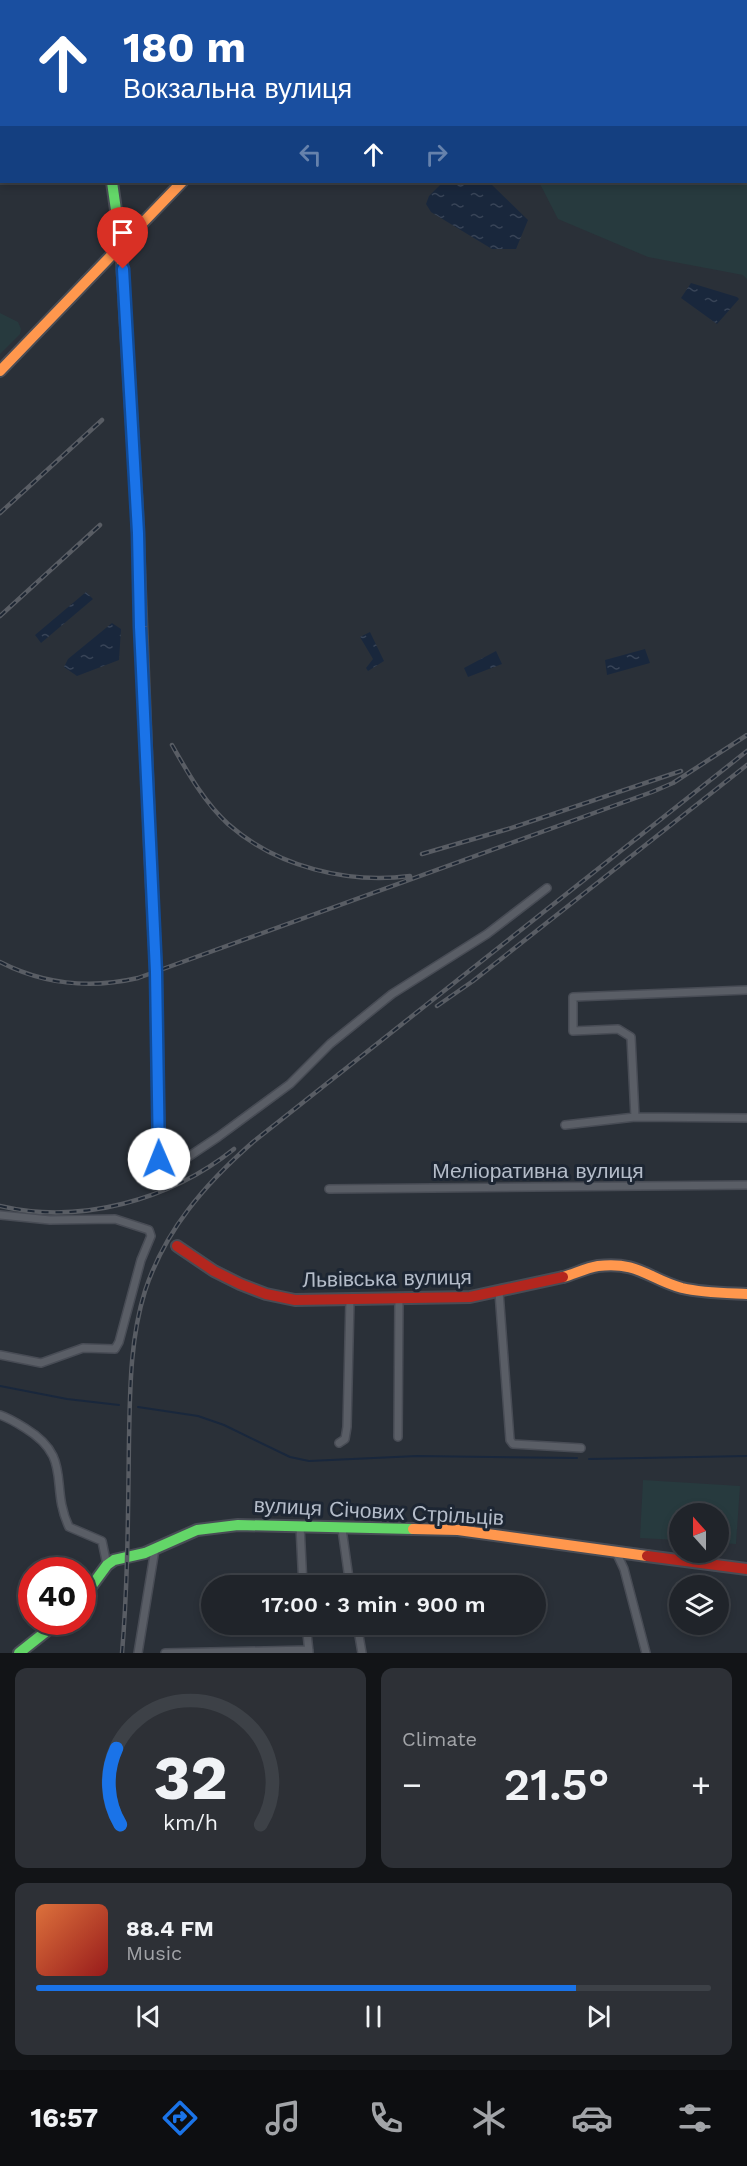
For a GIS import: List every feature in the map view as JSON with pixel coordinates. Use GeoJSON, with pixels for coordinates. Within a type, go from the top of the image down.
{"type":"FeatureCollection","features":[{"type":"Feature","properties":{"kind":"main road"},"geometry":{"type":"LineString","coordinates":[[112,183],[121,245],[138,533],[140,627],[156,977],[159,1154]]}},
{"type":"Feature","properties":{"kind":"main road"},"geometry":{"type":"LineString","coordinates":[[0,371],[181,183]]}},
{"type":"Feature","properties":{"kind":"main road","name":"Львівська вулиця"},"geometry":{"type":"LineString","coordinates":[[177,1246],[214,1271],[266,1294],[295,1300],[470,1298],[597,1266],[642,1269],[679,1287],[701,1292],[747,1294]]}},
{"type":"Feature","properties":{"kind":"main road","name":"вулиця Січових Стрільців"},"geometry":{"type":"LineString","coordinates":[[107,1565],[118,1558],[155,1549],[186,1533],[206,1528],[249,1525],[458,1530],[747,1569]]}},
{"type":"Feature","properties":{"kind":"main road"},"geometry":{"type":"LineString","coordinates":[[96,1580],[107,1565]]}},
{"type":"Feature","properties":{"kind":"main road"},"geometry":{"type":"LineString","coordinates":[[19,1653],[42,1635]]}},
{"type":"Feature","properties":{"kind":"street"},"geometry":{"type":"LineString","coordinates":[[159,1154],[176,1158],[188,1157],[218,1137],[290,1084],[330,1044],[392,994],[487,934],[547,888]]}},
{"type":"Feature","properties":{"kind":"street"},"geometry":{"type":"LineString","coordinates":[[635,1117],[631,1037],[618,1029],[573,1031],[573,997],[747,990]]}},
{"type":"Feature","properties":{"kind":"street"},"geometry":{"type":"LineString","coordinates":[[565,1125],[635,1117],[747,1118]]}},
{"type":"Feature","properties":{"kind":"street","name":"Меліоративна вулиця"},"geometry":{"type":"LineString","coordinates":[[329,1189],[747,1185]]}},
{"type":"Feature","properties":{"kind":"street"},"geometry":{"type":"LineString","coordinates":[[0,1215],[50,1220],[115,1220],[149,1230],[150,1243],[141,1260],[119,1342],[115,1349],[83,1348],[41,1363],[0,1354]]}},
{"type":"Feature","properties":{"kind":"street"},"geometry":{"type":"LineString","coordinates":[[499,1292],[510,1440],[513,1444],[582,1448]]}},
{"type":"Feature","properties":{"kind":"street"},"geometry":{"type":"LineString","coordinates":[[398,1437],[399,1298]]}},
{"type":"Feature","properties":{"kind":"street"},"geometry":{"type":"LineString","coordinates":[[339,1443],[345,1439],[347,1427],[350,1299]]}},
{"type":"Feature","properties":{"kind":"street"},"geometry":{"type":"LineString","coordinates":[[0,1415],[32,1433],[53,1452],[58,1473],[60,1509],[69,1527],[102,1541],[107,1565]]}},
{"type":"Feature","properties":{"kind":"street"},"geometry":{"type":"LineString","coordinates":[[300,1526],[302,1575]]}},
{"type":"Feature","properties":{"kind":"street"},"geometry":{"type":"LineString","coordinates":[[342,1529],[348,1575]]}},
{"type":"Feature","properties":{"kind":"street"},"geometry":{"type":"LineString","coordinates":[[138,1653],[155,1549]]}},
{"type":"Feature","properties":{"kind":"street"},"geometry":{"type":"LineString","coordinates":[[616,1552],[624,1569],[646,1653]]}},
{"type":"Feature","properties":{"kind":"street"},"geometry":{"type":"LineString","coordinates":[[165,1653],[309,1652],[307,1635]]}},
{"type":"Feature","properties":{"kind":"street"},"geometry":{"type":"LineString","coordinates":[[359,1635],[362,1653]]}},
{"type":"Feature","properties":{"kind":"green space"},"geometry":{"type":"Polygon","coordinates":[[[540,183],[747,183],[747,279],[743,275],[648,257],[558,219],[540,183]]]}},
{"type":"Feature","properties":{"kind":"green space"},"geometry":{"type":"Polygon","coordinates":[[[0,313],[18,322],[21,329],[20,334],[0,354],[0,313]]]}},
{"type":"Feature","properties":{"kind":"green space"},"geometry":{"type":"Polygon","coordinates":[[[643,1480],[740,1486],[736,1544],[729,1544],[729,1503],[669,1503],[669,1539],[640,1538],[643,1480]]]}},
{"type":"Feature","properties":{"kind":"water"},"geometry":{"type":"Polygon","coordinates":[[[442,183],[490,183],[528,220],[516,249],[492,249],[431,212],[426,204],[429,196],[442,183]]]}},
{"type":"Feature","properties":{"kind":"water"},"geometry":{"type":"Polygon","coordinates":[[[691,283],[739,299],[717,324],[681,298],[691,283]]]}},
{"type":"Feature","properties":{"kind":"water"},"geometry":{"type":"Polygon","coordinates":[[[86,592],[93,599],[41,643],[35,635],[86,592]]]}},
{"type":"Feature","properties":{"kind":"water"},"geometry":{"type":"Polygon","coordinates":[[[112,623],[121,629],[119,660],[77,676],[64,667],[68,659],[112,623]]]}},
{"type":"Feature","properties":{"kind":"water"},"geometry":{"type":"Polygon","coordinates":[[[370,632],[384,661],[368,671],[366,668],[373,659],[360,637],[370,632]]]}},
{"type":"Feature","properties":{"kind":"water"},"geometry":{"type":"Polygon","coordinates":[[[645,649],[650,663],[607,675],[605,660],[645,649]]]}},
{"type":"Feature","properties":{"kind":"water"},"geometry":{"type":"Polygon","coordinates":[[[496,651],[502,664],[468,677],[464,668],[496,651]]]}},
{"type":"Feature","properties":{"kind":"waterway"},"geometry":{"type":"LineString","coordinates":[[0,1386],[67,1399],[119,1405]]}},
{"type":"Feature","properties":{"kind":"waterway"},"geometry":{"type":"LineString","coordinates":[[138,1407],[198,1416],[224,1425],[290,1457],[309,1461],[417,1456],[577,1458]]}},
{"type":"Feature","properties":{"kind":"waterway"},"geometry":{"type":"LineString","coordinates":[[589,1459],[747,1456]]}},
{"type":"Feature","properties":{"kind":"railway"},"geometry":{"type":"LineString","coordinates":[[0,513],[102,420]]}},
{"type":"Feature","properties":{"kind":"railway"},"geometry":{"type":"LineString","coordinates":[[0,616],[100,525]]}},
{"type":"Feature","properties":{"kind":"railway"},"geometry":{"type":"LineString","coordinates":[[0,962],[34,976],[68,983],[103,983],[138,978],[652,792],[673,783],[747,735]]}},
{"type":"Feature","properties":{"kind":"railway"},"geometry":{"type":"LineString","coordinates":[[172,745],[197,787],[219,815],[247,839],[268,851],[314,869],[338,874],[386,878],[410,876]]}},
{"type":"Feature","properties":{"kind":"railway"},"geometry":{"type":"LineString","coordinates":[[122,1653],[127,1573],[130,1402],[136,1328],[153,1269],[188,1209],[219,1174],[253,1142],[747,751]]}},
{"type":"Feature","properties":{"kind":"railway"},"geometry":{"type":"LineString","coordinates":[[437,1006],[473,981],[747,765]]}},
{"type":"Feature","properties":{"kind":"railway"},"geometry":{"type":"LineString","coordinates":[[422,854],[508,829],[681,771]]}},
{"type":"Feature","properties":{"kind":"railway"},"geometry":{"type":"LineString","coordinates":[[0,1206],[30,1211],[61,1212],[92,1210],[123,1204],[182,1182],[209,1167],[234,1149]]}},
{"type":"Feature","properties":{"kind":"traffic: fast"},"geometry":{"type":"LineString","coordinates":[[112,183],[121,245],[137,509]]}},
{"type":"Feature","properties":{"kind":"traffic: fast"},"geometry":{"type":"LineString","coordinates":[[96,1580],[107,1565],[114,1560],[145,1553],[197,1530],[238,1525],[413,1529]]}},
{"type":"Feature","properties":{"kind":"traffic: fast"},"geometry":{"type":"LineString","coordinates":[[19,1653],[42,1635]]}},
{"type":"Feature","properties":{"kind":"traffic: slow"},"geometry":{"type":"LineString","coordinates":[[0,371],[181,183]]}},
{"type":"Feature","properties":{"kind":"traffic: slow"},"geometry":{"type":"LineString","coordinates":[[137,509],[150,849]]}},
{"type":"Feature","properties":{"kind":"traffic: slow"},"geometry":{"type":"LineString","coordinates":[[563,1277],[598,1266],[623,1266],[682,1288],[747,1294]]}},
{"type":"Feature","properties":{"kind":"traffic: slow"},"geometry":{"type":"LineString","coordinates":[[413,1529],[458,1530],[647,1556]]}},
{"type":"Feature","properties":{"kind":"traffic: jam"},"geometry":{"type":"LineString","coordinates":[[150,849],[156,972],[159,1159]]}},
{"type":"Feature","properties":{"kind":"traffic: jam"},"geometry":{"type":"LineString","coordinates":[[177,1246],[214,1271],[240,1284],[266,1294],[295,1300],[470,1297],[563,1277]]}},
{"type":"Feature","properties":{"kind":"traffic: jam"},"geometry":{"type":"LineString","coordinates":[[647,1556],[747,1569]]}},
{"type":"Feature","properties":{"kind":"route"},"geometry":{"type":"LineString","coordinates":[[123,269],[138,533],[145,760],[156,972],[159,1159]]}}]}
